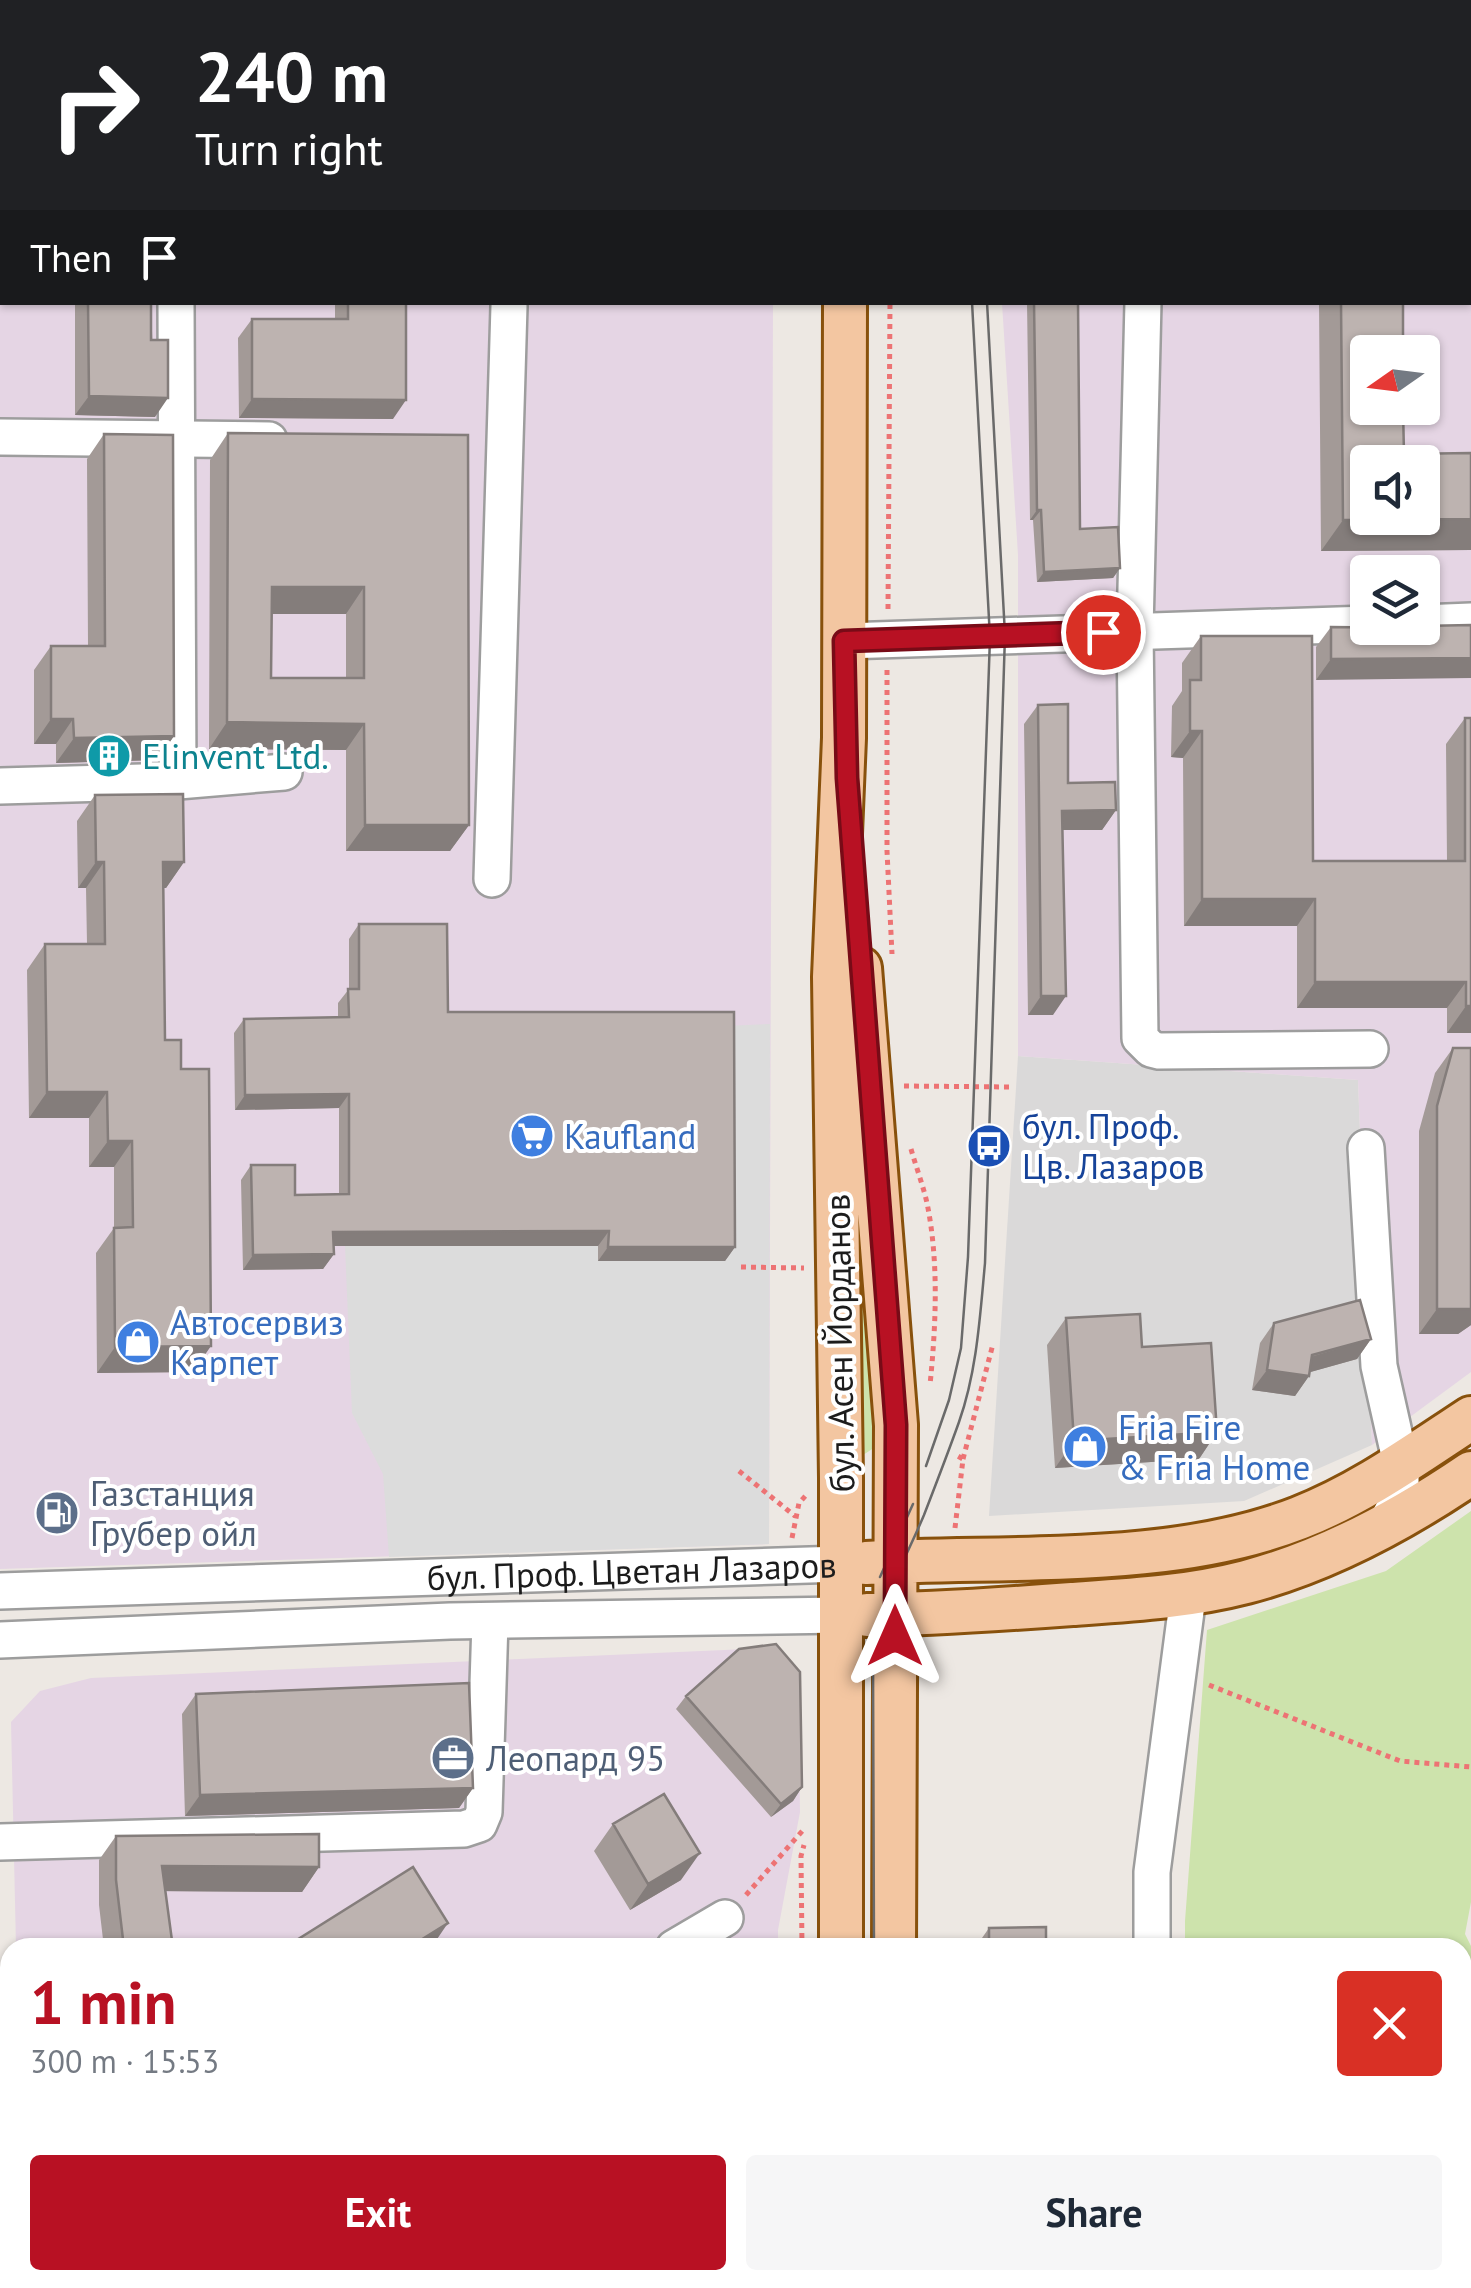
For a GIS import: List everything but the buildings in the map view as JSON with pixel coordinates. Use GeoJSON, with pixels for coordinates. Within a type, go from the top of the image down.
{"type":"FeatureCollection","features":[{"type":"Feature","properties":{"kind":"main road","name":"бул. Асен Йорданов"},"geometry":{"type":"LineString","coordinates":[[841,1938],[834,977],[844,738],[844,305]]}},
{"type":"Feature","properties":{"kind":"main road","name":"бул. Асен Йорданов"},"geometry":{"type":"LineString","coordinates":[[844,738],[894,1406],[894,1938]]}},
{"type":"Feature","properties":{"kind":"main road","name":"бул. Проф. Цветан Лазаров"},"geometry":{"type":"LineString","coordinates":[[841,1564],[1177,1549],[1236,1538],[1299,1518],[1353,1493],[1471,1418]]}},
{"type":"Feature","properties":{"kind":"main road","name":"бул. Проф. Цветан Лазаров"},"geometry":{"type":"LineString","coordinates":[[841,1615],[1188,1596],[1249,1582],[1315,1559],[1385,1525],[1471,1473]]}},
{"type":"Feature","properties":{"kind":"street"},"geometry":{"type":"LineString","coordinates":[[176,305],[178,781]]}},
{"type":"Feature","properties":{"kind":"street"},"geometry":{"type":"LineString","coordinates":[[1143,305],[1136,630],[1140,1038],[1144,1045],[1159,1051],[1370,1049]]}},
{"type":"Feature","properties":{"kind":"street"},"geometry":{"type":"LineString","coordinates":[[492,879],[508,306]]}},
{"type":"Feature","properties":{"kind":"street"},"geometry":{"type":"LineString","coordinates":[[0,437],[311,440]]}},
{"type":"Feature","properties":{"kind":"street"},"geometry":{"type":"LineString","coordinates":[[465,441],[504,442]]}},
{"type":"Feature","properties":{"kind":"street"},"geometry":{"type":"LineString","coordinates":[[1440,622],[1471,621]]}},
{"type":"Feature","properties":{"kind":"street"},"geometry":{"type":"LineString","coordinates":[[844,641],[1350,624]]}},
{"type":"Feature","properties":{"kind":"street"},"geometry":{"type":"LineString","coordinates":[[0,786],[178,781],[284,772]]}},
{"type":"Feature","properties":{"kind":"street"},"geometry":{"type":"LineString","coordinates":[[1366,1148],[1380,1366],[1401,1464],[1400,1495],[1385,1525]]}},
{"type":"Feature","properties":{"kind":"street","name":"бул. Проф. Цветан Лазаров"},"geometry":{"type":"LineString","coordinates":[[0,1591],[841,1564]]}},
{"type":"Feature","properties":{"kind":"street"},"geometry":{"type":"LineString","coordinates":[[1152,1938],[1152,1872],[1188,1596]]}},
{"type":"Feature","properties":{"kind":"street","name":"бул. Проф. Цветан Лазаров"},"geometry":{"type":"LineString","coordinates":[[0,1640],[490,1621],[841,1615]]}},
{"type":"Feature","properties":{"kind":"street"},"geometry":{"type":"LineString","coordinates":[[0,1842],[464,1829],[478,1824],[484,1812],[490,1621]]}},
{"type":"Feature","properties":{"kind":"street"},"geometry":{"type":"LineString","coordinates":[[691,1938],[724,1918]]}},
{"type":"Feature","properties":{"kind":"path"},"geometry":{"type":"LineString","coordinates":[[890,305],[887,640],[892,956]]}},
{"type":"Feature","properties":{"kind":"path"},"geometry":{"type":"LineString","coordinates":[[900,1074],[903,1100]]}},
{"type":"Feature","properties":{"kind":"path"},"geometry":{"type":"LineString","coordinates":[[901,1086],[1011,1087]]}},
{"type":"Feature","properties":{"kind":"path"},"geometry":{"type":"LineString","coordinates":[[908,1135],[928,1208],[935,1288],[929,1395]]}},
{"type":"Feature","properties":{"kind":"path"},"geometry":{"type":"LineString","coordinates":[[742,1267],[812,1268]]}},
{"type":"Feature","properties":{"kind":"path"},"geometry":{"type":"LineString","coordinates":[[934,1340],[945,1341]]}},
{"type":"Feature","properties":{"kind":"path"},"geometry":{"type":"LineString","coordinates":[[954,1540],[963,1460],[993,1344]]}},
{"type":"Feature","properties":{"kind":"path"},"geometry":{"type":"LineString","coordinates":[[956,1454],[963,1460]]}},
{"type":"Feature","properties":{"kind":"path"},"geometry":{"type":"LineString","coordinates":[[738,1472],[795,1516]]}},
{"type":"Feature","properties":{"kind":"path"},"geometry":{"type":"LineString","coordinates":[[792,1543],[795,1516],[804,1495],[819,1487]]}},
{"type":"Feature","properties":{"kind":"path"},"geometry":{"type":"LineString","coordinates":[[1178,1674],[1400,1761],[1471,1767]]}},
{"type":"Feature","properties":{"kind":"path"},"geometry":{"type":"LineString","coordinates":[[724,1918],[808,1822]]}},
{"type":"Feature","properties":{"kind":"shaded area"},"geometry":{"type":"Polygon","coordinates":[[[0,305],[773,305],[769,1544],[0,1569],[0,305]]]}},
{"type":"Feature","properties":{"kind":"shaded area"},"geometry":{"type":"Polygon","coordinates":[[[1002,305],[1471,305],[1471,1372],[1372,1445],[1358,1080],[1018,1056],[1018,555],[1002,305]]]}},
{"type":"Feature","properties":{"kind":"shaded area"},"geometry":{"type":"Polygon","coordinates":[[[770,1024],[769,1544],[389,1557],[383,1474],[352,1413],[345,1246],[598,1246],[599,1261],[724,1026],[770,1024]]]}},
{"type":"Feature","properties":{"kind":"shaded area"},"geometry":{"type":"Polygon","coordinates":[[[1018,1056],[1358,1080],[1372,1445],[1244,1501],[989,1516],[1018,1056]]]}},
{"type":"Feature","properties":{"kind":"shaded area"},"geometry":{"type":"Polygon","coordinates":[[[768,1648],[798,1682],[800,1812],[778,1938],[16,1938],[11,1722],[40,1691],[91,1678],[768,1648]]]}},
{"type":"Feature","properties":{"kind":"green space"},"geometry":{"type":"Polygon","coordinates":[[[858,1064],[880,1444],[863,1455],[861,1312],[850,1170],[858,1064]]]}},
{"type":"Feature","properties":{"kind":"green space"},"geometry":{"type":"Polygon","coordinates":[[[1471,1511],[1471,1902],[1467,1938],[1185,1938],[1207,1630],[1386,1571],[1471,1511]]]}},
{"type":"Feature","properties":{"kind":"tram line"},"geometry":{"type":"LineString","coordinates":[[926,1466],[949,1400],[961,1348],[968,1257],[990,638],[972,305]]}},
{"type":"Feature","properties":{"kind":"tram line"},"geometry":{"type":"LineString","coordinates":[[874,1938],[876,1638],[886,1602],[924,1515],[965,1403],[977,1343],[985,1263],[1005,635],[987,305]]}},
{"type":"Feature","properties":{"kind":"tram line"},"geometry":{"type":"LineString","coordinates":[[880,1577],[913,1504]]}},
{"type":"Feature","properties":{"kind":"place","name":"Elinvent Ltd."},"geometry":{"type":"Point","coordinates":[109,756]}},
{"type":"Feature","properties":{"kind":"place","name":"Kaufland"},"geometry":{"type":"Point","coordinates":[532,1136]}},
{"type":"Feature","properties":{"kind":"place","name":"бул. Проф. Цв. Лазаров"},"geometry":{"type":"Point","coordinates":[989,1146]}},
{"type":"Feature","properties":{"kind":"place","name":"Автосервиз Карпет"},"geometry":{"type":"Point","coordinates":[138,1342]}},
{"type":"Feature","properties":{"kind":"place","name":"Fria Fire & Fria Home"},"geometry":{"type":"Point","coordinates":[1085,1447]}},
{"type":"Feature","properties":{"kind":"place","name":"Газстанция Грубер ойл"},"geometry":{"type":"Point","coordinates":[57,1513]}},
{"type":"Feature","properties":{"kind":"place","name":"Леопард 95"},"geometry":{"type":"Point","coordinates":[453,1758]}},
{"type":"Feature","properties":{"kind":"route"},"geometry":{"type":"LineString","coordinates":[[895,1636],[896,1425],[844,738],[844,641],[1103,632]]}}]}
